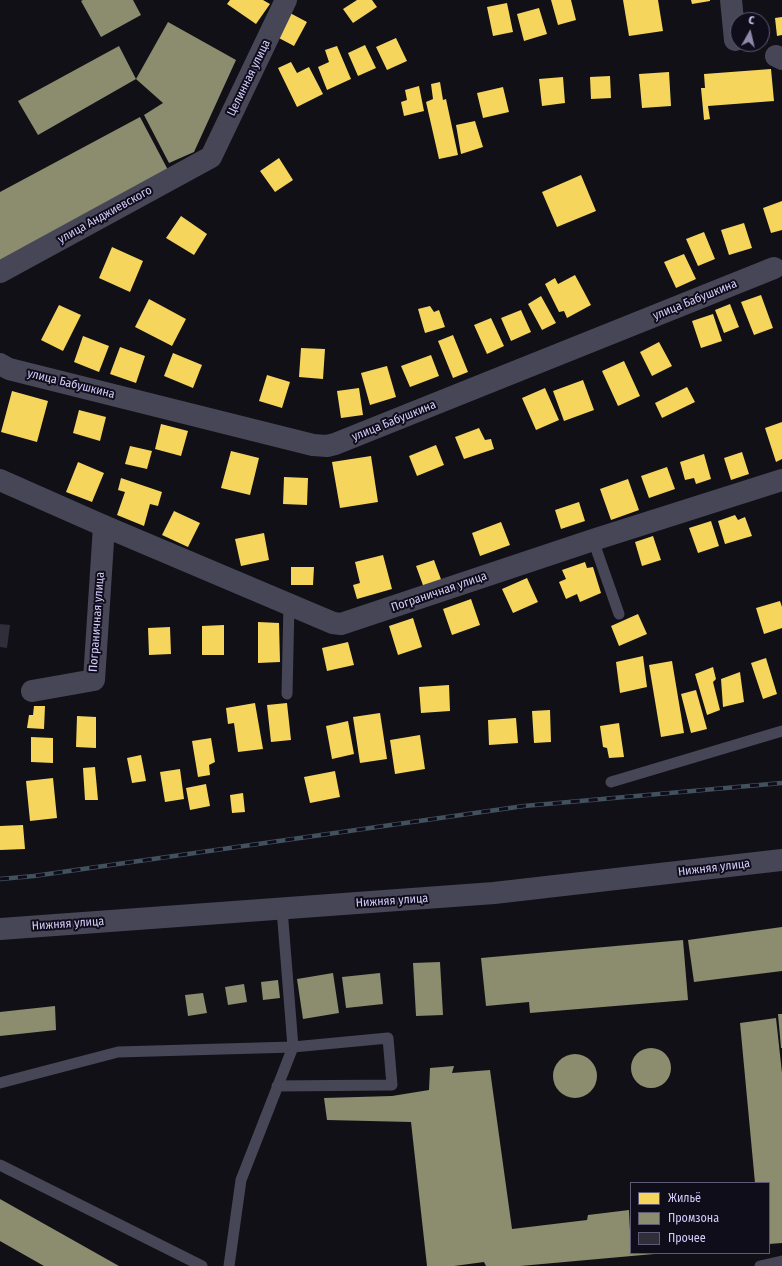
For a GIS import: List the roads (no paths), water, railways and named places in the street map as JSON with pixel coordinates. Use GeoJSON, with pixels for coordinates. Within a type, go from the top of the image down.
{"type":"FeatureCollection","features":[{"type":"Feature","properties":{"kind":"street","name":"Целинная улица"},"geometry":{"type":"LineString","coordinates":[[211,157],[286,0]]}},
{"type":"Feature","properties":{"kind":"street"},"geometry":{"type":"LineString","coordinates":[[730,0],[732,12]]}},
{"type":"Feature","properties":{"kind":"street","name":"улица Анджиевского"},"geometry":{"type":"LineString","coordinates":[[0,272],[211,157]]}},
{"type":"Feature","properties":{"kind":"street","name":"улица Бабушкина"},"geometry":{"type":"LineString","coordinates":[[0,364],[9,369],[313,445],[327,446],[343,441],[774,268]]}},
{"type":"Feature","properties":{"kind":"street","name":"Пограничная улица"},"geometry":{"type":"LineString","coordinates":[[0,480],[104,526],[333,623],[346,624],[593,540],[782,480]]}},
{"type":"Feature","properties":{"kind":"street","name":"Пограничная улица"},"geometry":{"type":"LineString","coordinates":[[32,691],[94,680],[104,526]]}},
{"type":"Feature","properties":{"kind":"street","name":"Нижняя улица"},"geometry":{"type":"LineString","coordinates":[[0,929],[494,893],[782,860]]}},
{"type":"Feature","properties":{"kind":"lane"},"geometry":{"type":"LineString","coordinates":[[593,540],[619,614]]}},
{"type":"Feature","properties":{"kind":"lane"},"geometry":{"type":"LineString","coordinates":[[287,694],[289,604]]}},
{"type":"Feature","properties":{"kind":"lane"},"geometry":{"type":"LineString","coordinates":[[611,782],[782,731]]}},
{"type":"Feature","properties":{"kind":"lane"},"geometry":{"type":"LineString","coordinates":[[229,1266],[241,1180],[293,1047],[282,909]]}},
{"type":"Feature","properties":{"kind":"lane"},"geometry":{"type":"LineString","coordinates":[[0,1083],[118,1052],[293,1047],[388,1038],[392,1085],[277,1086]]}},
{"type":"Feature","properties":{"kind":"lane"},"geometry":{"type":"LineString","coordinates":[[0,1165],[202,1266]]}},
{"type":"Feature","properties":{"kind":"lane"},"geometry":{"type":"LineString","coordinates":[[760,1266],[782,1261]]}},
{"type":"Feature","properties":{"kind":"railway"},"geometry":{"type":"LineString","coordinates":[[0,879],[34,876],[524,806],[782,783]]}}]}
